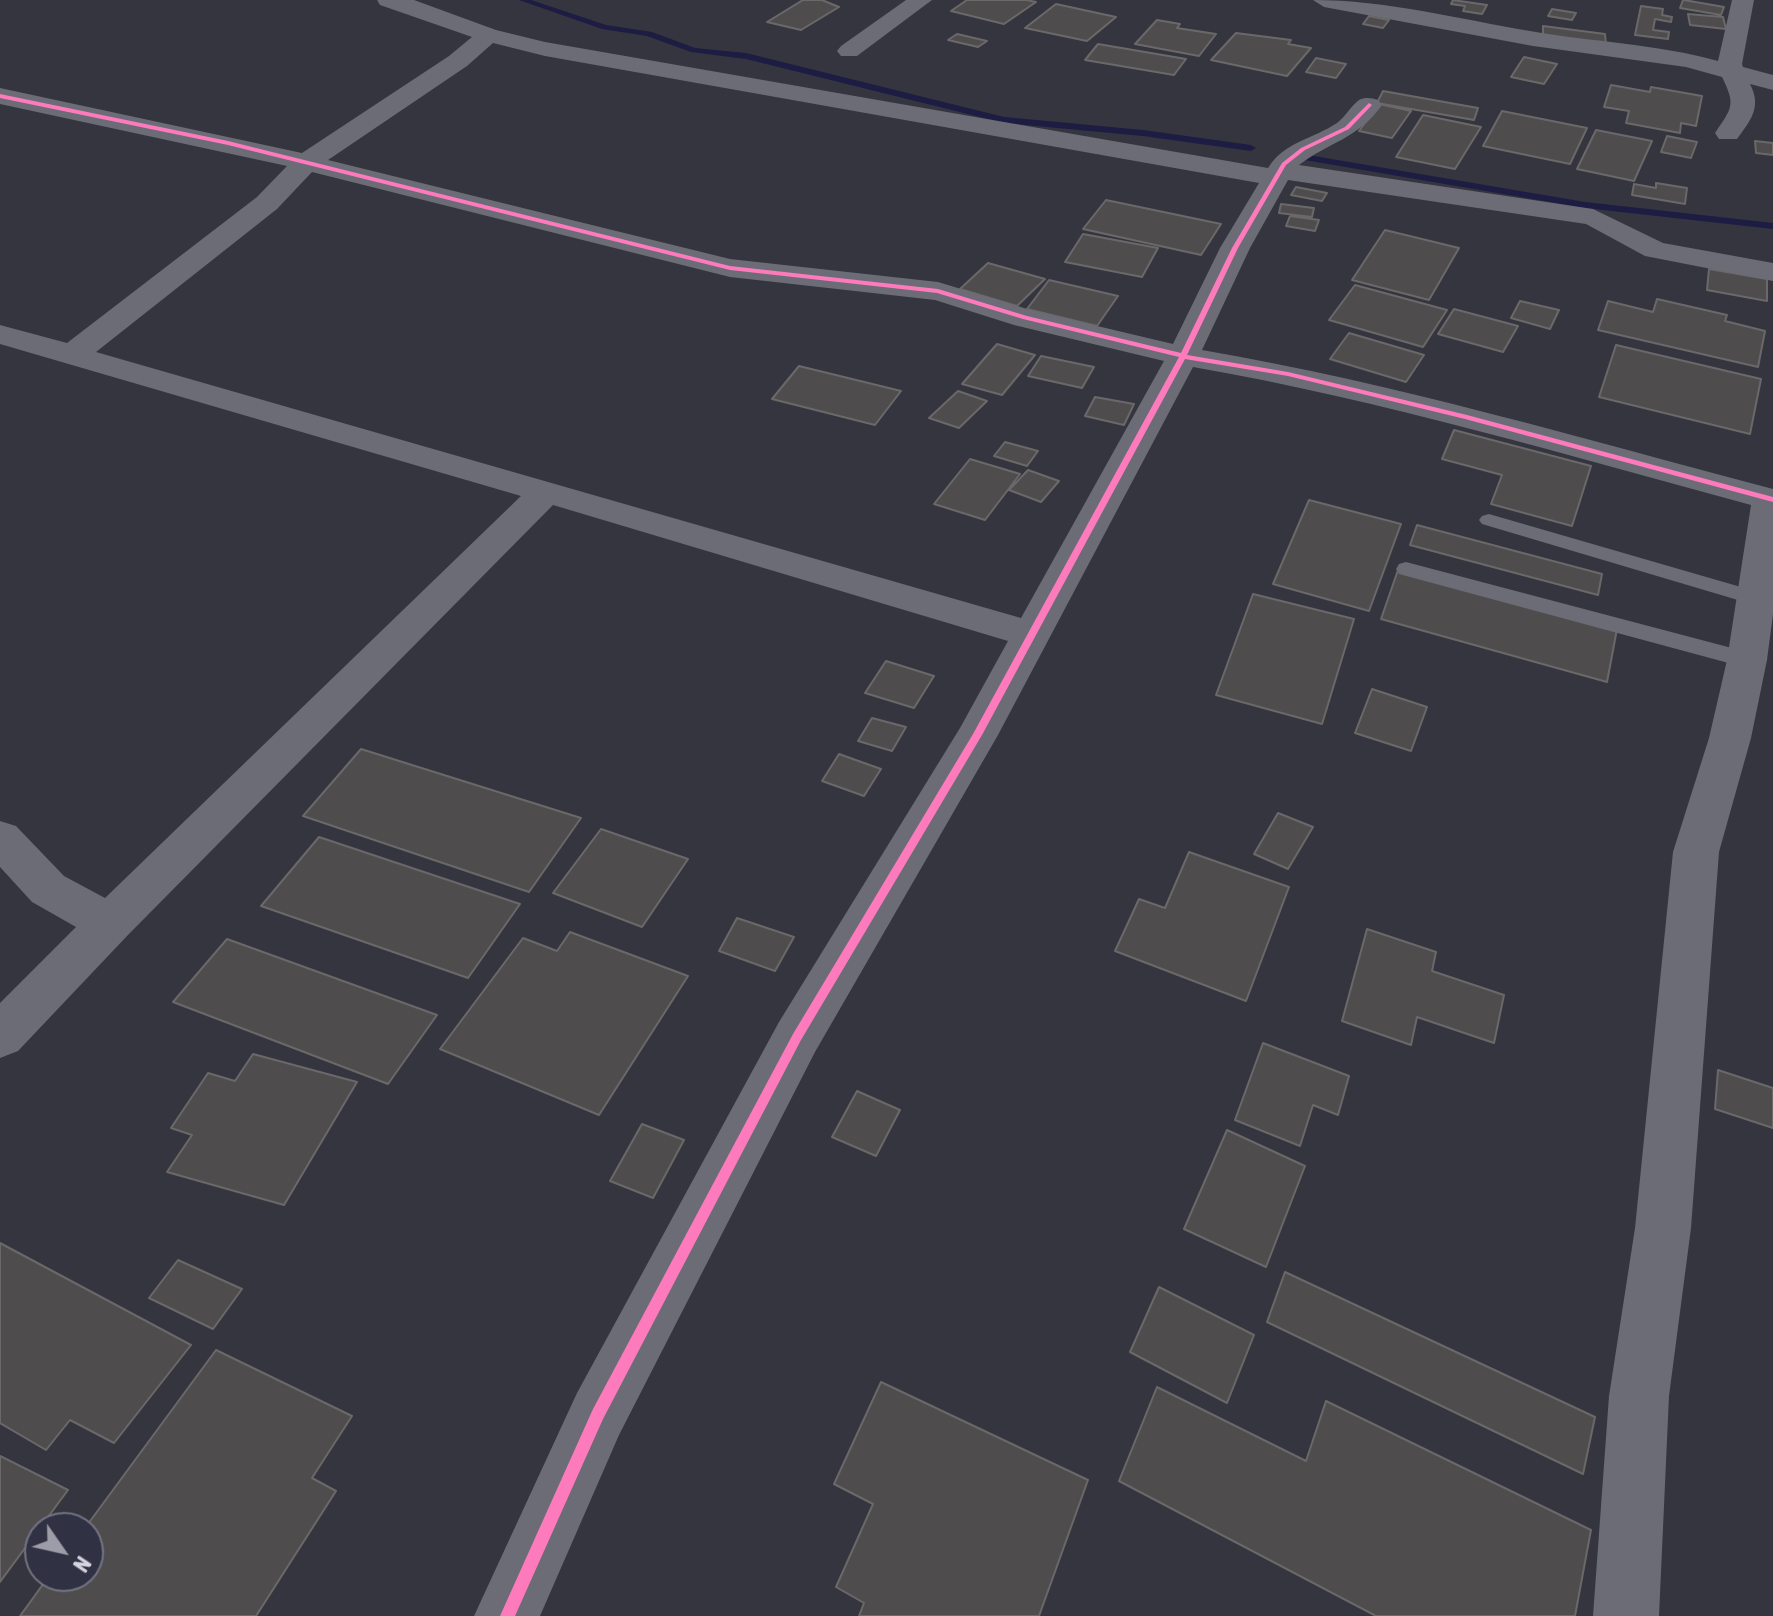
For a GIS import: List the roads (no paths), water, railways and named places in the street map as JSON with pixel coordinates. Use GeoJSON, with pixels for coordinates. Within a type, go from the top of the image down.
{"type":"FeatureCollection","features":[{"type":"Feature","properties":{"kind":"street"},"geometry":{"type":"LineString","coordinates":[[388,0],[488,35],[545,49],[1278,174],[1593,217],[1655,250],[1773,272]]}},
{"type":"Feature","properties":{"kind":"street"},"geometry":{"type":"LineString","coordinates":[[849,51],[921,0]]}},
{"type":"Feature","properties":{"kind":"street"},"geometry":{"type":"LineString","coordinates":[[1324,0],[1533,39],[1688,60],[1773,83]]}},
{"type":"Feature","properties":{"kind":"street"},"geometry":{"type":"LineString","coordinates":[[1728,133],[1744,109],[1742,89],[1730,72],[1730,56],[1739,33],[1743,0]]}},
{"type":"Feature","properties":{"kind":"street"},"geometry":{"type":"LineString","coordinates":[[72,355],[267,203],[305,163],[458,61],[488,35]]}},
{"type":"Feature","properties":{"kind":"street"},"geometry":{"type":"LineString","coordinates":[[0,96],[228,143],[730,268],[938,291],[1035,321],[1183,356],[1288,374],[1452,413],[1772,499],[1747,660],[1730,738],[1696,852],[1663,1228],[1639,1396],[1626,1616]]}},
{"type":"Feature","properties":{"kind":"street"},"geometry":{"type":"LineString","coordinates":[[507,1616],[598,1414],[797,1037],[977,735],[1183,356],[1235,248],[1278,174],[1303,149],[1347,128],[1369,105]]}},
{"type":"Feature","properties":{"kind":"street"},"geometry":{"type":"LineString","coordinates":[[267,203],[378,180]]}},
{"type":"Feature","properties":{"kind":"street"},"geometry":{"type":"LineString","coordinates":[[0,334],[1032,635]]}},
{"type":"Feature","properties":{"kind":"street"},"geometry":{"type":"LineString","coordinates":[[0,1036],[110,923],[546,492]]}},
{"type":"Feature","properties":{"kind":"street"},"geometry":{"type":"LineString","coordinates":[[0,838],[48,889],[110,923]]}},
{"type":"Feature","properties":{"kind":"lane"},"geometry":{"type":"LineString","coordinates":[[1489,520],[1758,599]]}},
{"type":"Feature","properties":{"kind":"lane"},"geometry":{"type":"LineString","coordinates":[[1406,569],[1747,660]]}},
{"type":"Feature","properties":{"kind":"waterway"},"geometry":{"type":"LineString","coordinates":[[523,0],[605,27],[649,34],[694,50],[746,56],[1004,120],[1143,133],[1251,148]]}},
{"type":"Feature","properties":{"kind":"waterway"},"geometry":{"type":"LineString","coordinates":[[1302,157],[1585,205],[1773,226]]}}]}
